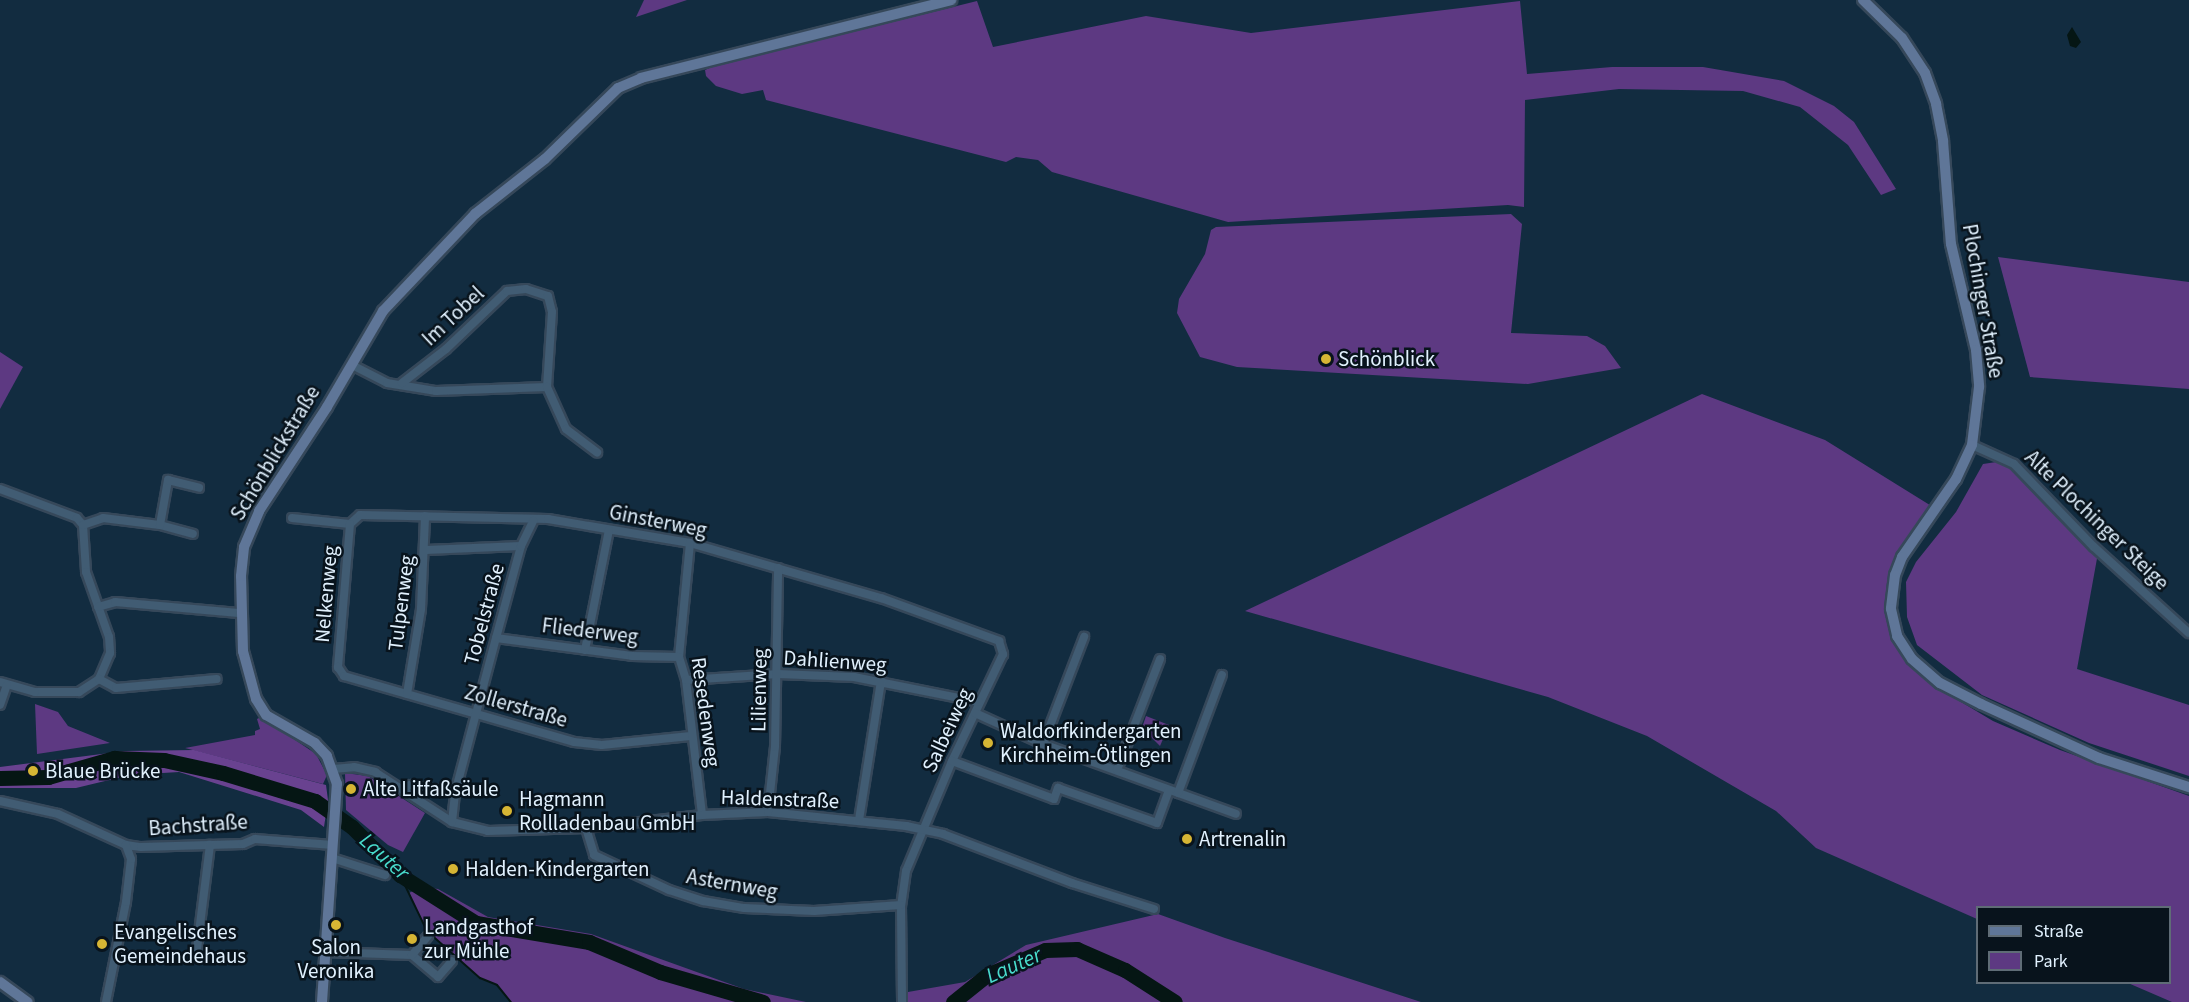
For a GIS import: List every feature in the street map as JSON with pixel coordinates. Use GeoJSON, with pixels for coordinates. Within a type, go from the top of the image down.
{"type":"FeatureCollection","features":[{"type":"Feature","properties":{"kind":"street","name":"Schönblickstraße"},"geometry":{"type":"LineString","coordinates":[[333,769],[315,743],[266,715],[256,699],[243,651],[239,613],[244,547],[250,527],[383,311],[475,214],[545,159],[618,87],[641,78],[951,0]]}},
{"type":"Feature","properties":{"kind":"street","name":"Plochinger Straße"},"geometry":{"type":"LineString","coordinates":[[1863,0],[1902,38],[1925,73],[1936,104],[1943,141],[1951,244],[1976,350],[1979,387],[1972,445],[1956,479],[1902,557],[1895,575],[1891,609],[1896,636],[1911,659],[1941,683],[1971,699],[2099,758],[2189,787]]}},
{"type":"Feature","properties":{"kind":"street","name":"Im Tobel"},"geometry":{"type":"LineString","coordinates":[[402,383],[446,349],[507,291],[526,289],[548,296],[552,312],[547,387],[566,429],[597,452]]}},
{"type":"Feature","properties":{"kind":"street"},"geometry":{"type":"LineString","coordinates":[[351,365],[387,383],[402,383],[436,391],[547,387]]}},
{"type":"Feature","properties":{"kind":"street","name":"Alte Plochinger Steige"},"geometry":{"type":"LineString","coordinates":[[1972,445],[2014,464],[2094,547],[2189,633]]}},
{"type":"Feature","properties":{"kind":"street"},"geometry":{"type":"LineString","coordinates":[[159,525],[168,480],[199,488]]}},
{"type":"Feature","properties":{"kind":"street"},"geometry":{"type":"LineString","coordinates":[[0,489],[77,518],[83,525],[86,572],[109,637],[110,653],[99,679],[79,692],[35,692],[4,683],[0,705]]}},
{"type":"Feature","properties":{"kind":"street","name":"Ginsterweg"},"geometry":{"type":"LineString","coordinates":[[292,518],[350,524],[360,515],[533,521],[548,519],[690,543],[943,619],[999,641],[1004,646]]}},
{"type":"Feature","properties":{"kind":"street","name":"Tulpenweg"},"geometry":{"type":"LineString","coordinates":[[407,694],[426,550],[425,516]]}},
{"type":"Feature","properties":{"kind":"street"},"geometry":{"type":"LineString","coordinates":[[83,525],[103,518],[159,525],[193,534]]}},
{"type":"Feature","properties":{"kind":"street","name":"Tobelstraße"},"geometry":{"type":"LineString","coordinates":[[452,822],[455,793],[496,638],[521,546],[533,521]]}},
{"type":"Feature","properties":{"kind":"street","name":"Nelkenweg"},"geometry":{"type":"LineString","coordinates":[[338,667],[350,524]]}},
{"type":"Feature","properties":{"kind":"street"},"geometry":{"type":"LineString","coordinates":[[585,650],[609,530]]}},
{"type":"Feature","properties":{"kind":"street","name":"Resedenweg"},"geometry":{"type":"LineString","coordinates":[[690,543],[679,657],[686,680],[702,815]]}},
{"type":"Feature","properties":{"kind":"street"},"geometry":{"type":"LineString","coordinates":[[426,550],[521,546]]}},
{"type":"Feature","properties":{"kind":"street","name":"Lilienweg"},"geometry":{"type":"LineString","coordinates":[[768,812],[777,674],[778,568]]}},
{"type":"Feature","properties":{"kind":"street"},"geometry":{"type":"LineString","coordinates":[[98,607],[115,602],[239,613]]}},
{"type":"Feature","properties":{"kind":"street"},"geometry":{"type":"LineString","coordinates":[[1043,744],[1084,637]]}},
{"type":"Feature","properties":{"kind":"street","name":"Fliederweg"},"geometry":{"type":"LineString","coordinates":[[496,638],[585,650],[679,657]]}},
{"type":"Feature","properties":{"kind":"street","name":"Salbeiweg"},"geometry":{"type":"LineString","coordinates":[[922,829],[1004,646]]}},
{"type":"Feature","properties":{"kind":"street"},"geometry":{"type":"LineString","coordinates":[[1116,771],[1160,659]]}},
{"type":"Feature","properties":{"kind":"street","name":"Zollerstraße"},"geometry":{"type":"LineString","coordinates":[[338,667],[344,676],[574,742],[602,745],[691,736]]}},
{"type":"Feature","properties":{"kind":"street","name":"Dahlienweg"},"geometry":{"type":"LineString","coordinates":[[686,680],[777,674],[881,681],[979,702]]}},
{"type":"Feature","properties":{"kind":"street"},"geometry":{"type":"LineString","coordinates":[[1178,793],[1222,675]]}},
{"type":"Feature","properties":{"kind":"street"},"geometry":{"type":"LineString","coordinates":[[99,679],[116,688],[217,679]]}},
{"type":"Feature","properties":{"kind":"street"},"geometry":{"type":"LineString","coordinates":[[859,820],[881,681]]}},
{"type":"Feature","properties":{"kind":"street"},"geometry":{"type":"LineString","coordinates":[[975,713],[1043,744],[1236,814]]}},
{"type":"Feature","properties":{"kind":"street"},"geometry":{"type":"LineString","coordinates":[[952,761],[1054,799],[1058,788],[1157,823],[1169,790]]}},
{"type":"Feature","properties":{"kind":"street"},"geometry":{"type":"LineString","coordinates":[[321,1002],[337,793],[333,769]]}},
{"type":"Feature","properties":{"kind":"street","name":"Haldenstraße"},"geometry":{"type":"LineString","coordinates":[[333,769],[370,770],[404,788],[452,822],[488,831],[586,828],[702,815],[768,812],[859,820],[922,829],[1154,909]]}},
{"type":"Feature","properties":{"kind":"street","name":"Haldenstraße"},"geometry":{"type":"LineString","coordinates":[[404,788],[410,785],[455,793]]}},
{"type":"Feature","properties":{"kind":"street","name":"Bachstraße"},"geometry":{"type":"LineString","coordinates":[[0,801],[58,814],[126,845],[154,848],[243,844],[255,839],[333,844]]}},
{"type":"Feature","properties":{"kind":"street","name":"Asternweg"},"geometry":{"type":"LineString","coordinates":[[586,828],[594,855],[669,890],[703,901],[814,912],[901,905]]}},
{"type":"Feature","properties":{"kind":"street"},"geometry":{"type":"LineString","coordinates":[[902,1002],[901,905],[906,871],[922,829]]}},
{"type":"Feature","properties":{"kind":"street"},"geometry":{"type":"LineString","coordinates":[[106,1002],[126,902],[130,859],[126,845]]}},
{"type":"Feature","properties":{"kind":"street"},"geometry":{"type":"LineString","coordinates":[[197,949],[210,845]]}},
{"type":"Feature","properties":{"kind":"street"},"geometry":{"type":"LineString","coordinates":[[332,858],[385,875]]}},
{"type":"Feature","properties":{"kind":"street"},"geometry":{"type":"LineString","coordinates":[[412,956],[428,936]]}},
{"type":"Feature","properties":{"kind":"street"},"geometry":{"type":"LineString","coordinates":[[325,952],[412,956],[438,977],[452,961]]}},
{"type":"Feature","properties":{"kind":"street"},"geometry":{"type":"LineString","coordinates":[[0,982],[28,1002]]}},
{"type":"Feature","properties":{"kind":"green space"},"geometry":{"type":"Polygon","coordinates":[[[644,0],[687,0],[636,17],[644,0]]]}},
{"type":"Feature","properties":{"kind":"green space"},"geometry":{"type":"Polygon","coordinates":[[[977,1],[993,47],[1146,16],[1251,33],[1520,1],[1527,74],[1612,67],[1703,67],[1784,81],[1834,106],[1854,122],[1896,189],[1881,195],[1848,145],[1800,107],[1743,91],[1619,89],[1525,100],[1524,207],[1508,205],[1228,222],[1052,172],[1038,160],[1016,157],[1006,162],[766,100],[763,90],[742,94],[716,86],[706,76],[705,70],[714,66],[977,1]]]}},
{"type":"Feature","properties":{"kind":"green space"},"geometry":{"type":"Polygon","coordinates":[[[1511,214],[1522,224],[1511,333],[1587,336],[1605,346],[1621,368],[1528,384],[1237,367],[1200,357],[1177,313],[1179,299],[1205,254],[1211,230],[1216,227],[1511,214]]]}},
{"type":"Feature","properties":{"kind":"green space"},"geometry":{"type":"Polygon","coordinates":[[[1998,257],[2189,282],[2189,389],[2030,377],[1998,257]]]}},
{"type":"Feature","properties":{"kind":"green space"},"geometry":{"type":"Polygon","coordinates":[[[0,352],[23,367],[0,409],[0,352]]]}},
{"type":"Feature","properties":{"kind":"green space"},"geometry":{"type":"Polygon","coordinates":[[[1702,394],[1825,440],[1933,507],[1901,548],[1887,583],[1885,609],[1893,635],[1908,661],[1941,690],[1993,721],[2060,750],[2189,796],[2189,1002],[2172,1002],[2130,984],[2171,984],[2171,906],[1976,906],[1976,919],[1816,848],[1776,811],[1647,736],[1548,697],[1245,611],[1702,394]]]}},
{"type":"Feature","properties":{"kind":"green space"},"geometry":{"type":"Polygon","coordinates":[[[2003,461],[2020,473],[2098,553],[2077,669],[2189,705],[2189,776],[2089,743],[1982,695],[1917,645],[1907,617],[1906,582],[1916,562],[1956,512],[1983,464],[2003,461]]]}},
{"type":"Feature","properties":{"kind":"green space"},"geometry":{"type":"Polygon","coordinates":[[[35,704],[58,712],[68,726],[110,743],[37,754],[35,704]]]}},
{"type":"Feature","properties":{"kind":"green space"},"geometry":{"type":"Polygon","coordinates":[[[1146,716],[1169,725],[1160,746],[1142,728],[1146,716]]]}},
{"type":"Feature","properties":{"kind":"green space"},"geometry":{"type":"Polygon","coordinates":[[[261,717],[316,754],[327,775],[323,784],[185,748],[255,735],[255,731],[260,729],[257,719],[261,717]]]}},
{"type":"Feature","properties":{"kind":"green space"},"geometry":{"type":"Polygon","coordinates":[[[345,773],[368,776],[425,813],[403,852],[388,845],[346,810],[345,773]]]}},
{"type":"Feature","properties":{"kind":"green space"},"geometry":{"type":"Polygon","coordinates":[[[409,885],[438,889],[488,917],[591,934],[744,989],[806,1002],[511,1002],[497,985],[480,978],[427,931],[409,893],[413,891],[409,885]]]}},
{"type":"Feature","properties":{"kind":"green space"},"geometry":{"type":"Polygon","coordinates":[[[1158,914],[1421,1002],[908,1002],[908,992],[965,982],[1026,945],[1158,914]]]}},
{"type":"Feature","properties":{"kind":"shaded area"},"geometry":{"type":"Polygon","coordinates":[[[2072,27],[2081,42],[2076,48],[2070,46],[2067,35],[2072,27]]]}},
{"type":"Feature","properties":{"kind":"shaded area"},"geometry":{"type":"Polygon","coordinates":[[[194,750],[326,785],[328,800],[324,827],[301,810],[179,772],[130,775],[76,788],[0,788],[0,767],[125,751],[194,750]]]}},
{"type":"Feature","properties":{"kind":"waterway","name":"Lauter"},"geometry":{"type":"LineString","coordinates":[[0,778],[48,777],[114,758],[164,760],[223,773],[315,801],[352,827],[400,875],[476,923],[589,942],[660,972],[763,1002]]}},
{"type":"Feature","properties":{"kind":"waterway"},"geometry":{"type":"LineString","coordinates":[[400,875],[427,931],[480,978],[497,985],[511,1002]]}},
{"type":"Feature","properties":{"kind":"waterway","name":"Lauter"},"geometry":{"type":"LineString","coordinates":[[953,1002],[987,975],[1045,950],[1077,949],[1125,970],[1175,1002]]}},
{"type":"Feature","properties":{"kind":"place","name":"Schönblick"},"geometry":{"type":"Point","coordinates":[1326,359]}},
{"type":"Feature","properties":{"kind":"place","name":"Waldorfkindergarten Kirchheim-Ötlingen"},"geometry":{"type":"Point","coordinates":[988,743]}},
{"type":"Feature","properties":{"kind":"place","name":"Blaue Brücke"},"geometry":{"type":"Point","coordinates":[33,771]}},
{"type":"Feature","properties":{"kind":"place","name":"Alte Litfaßsäule"},"geometry":{"type":"Point","coordinates":[351,789]}},
{"type":"Feature","properties":{"kind":"place","name":"Hagmann Rollladenbau GmbH"},"geometry":{"type":"Point","coordinates":[507,811]}},
{"type":"Feature","properties":{"kind":"place","name":"Artrenalin"},"geometry":{"type":"Point","coordinates":[1187,839]}},
{"type":"Feature","properties":{"kind":"place","name":"Halden-Kindergarten"},"geometry":{"type":"Point","coordinates":[453,869]}},
{"type":"Feature","properties":{"kind":"place","name":"Salon Veronika"},"geometry":{"type":"Point","coordinates":[336,925]}},
{"type":"Feature","properties":{"kind":"place","name":"Landgasthof zur Mühle"},"geometry":{"type":"Point","coordinates":[412,939]}},
{"type":"Feature","properties":{"kind":"place","name":"Evangelisches Gemeindehaus"},"geometry":{"type":"Point","coordinates":[102,944]}}]}
